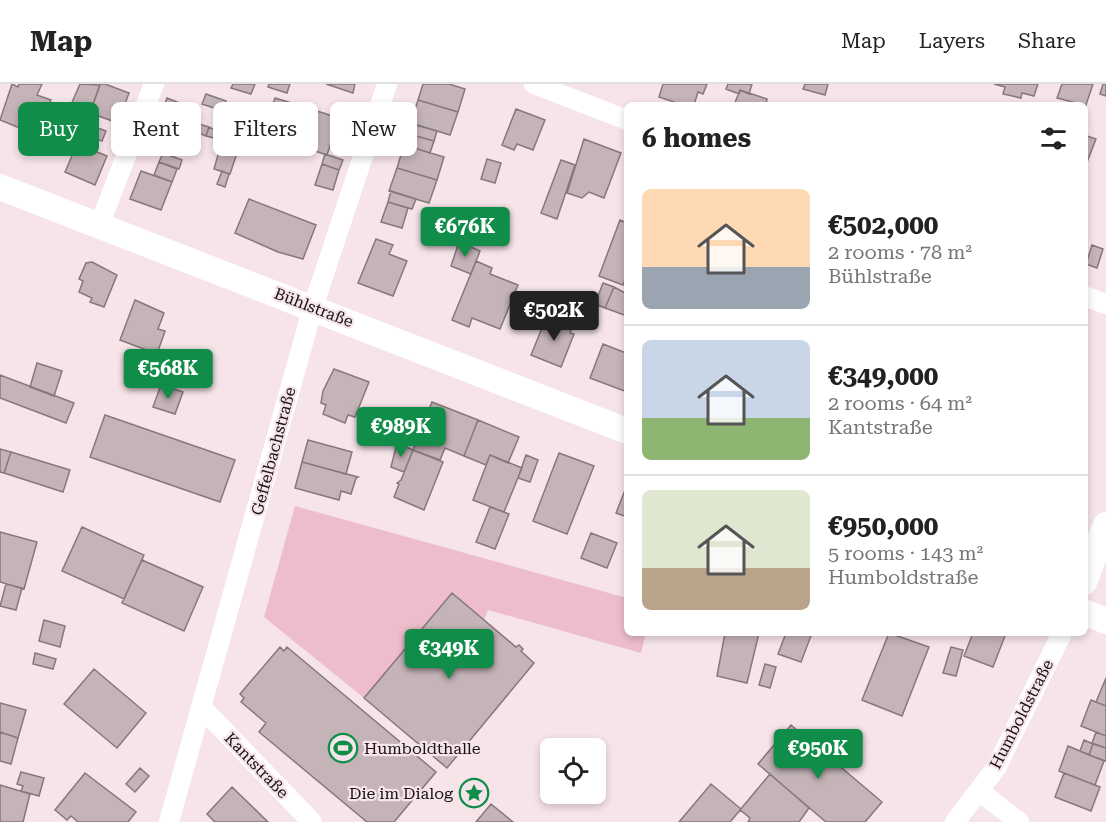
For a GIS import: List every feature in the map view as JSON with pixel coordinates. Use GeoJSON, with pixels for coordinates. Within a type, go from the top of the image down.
{"type":"FeatureCollection","features":[{"type":"Feature","properties":{"kind":"street"},"geometry":{"type":"LineString","coordinates":[[99,226],[154,84]]}},
{"type":"Feature","properties":{"kind":"street","name":"Geffelbachstraße"},"geometry":{"type":"LineString","coordinates":[[169,822],[313,306],[387,84]]}},
{"type":"Feature","properties":{"kind":"street"},"geometry":{"type":"LineString","coordinates":[[534,84],[624,119]]}},
{"type":"Feature","properties":{"kind":"street","name":"Bühlstraße"},"geometry":{"type":"LineString","coordinates":[[0,187],[313,306],[624,430]]}},
{"type":"Feature","properties":{"kind":"street"},"geometry":{"type":"LineString","coordinates":[[1088,297],[1106,304]]}},
{"type":"Feature","properties":{"kind":"street"},"geometry":{"type":"LineString","coordinates":[[1088,572],[1106,525]]}},
{"type":"Feature","properties":{"kind":"street"},"geometry":{"type":"LineString","coordinates":[[1088,614],[1106,621]]}},
{"type":"Feature","properties":{"kind":"street","name":"Humboldstraße"},"geometry":{"type":"LineString","coordinates":[[955,822],[996,768],[1061,636]]}},
{"type":"Feature","properties":{"kind":"street","name":"Kantstraße"},"geometry":{"type":"LineString","coordinates":[[202,708],[312,822]]}},
{"type":"Feature","properties":{"kind":"street"},"geometry":{"type":"LineString","coordinates":[[979,791],[1019,822]]}},
{"type":"Feature","properties":{"kind":"shaded area"},"geometry":{"type":"Polygon","coordinates":[[[295,506],[624,597],[624,636],[645,636],[641,653],[488,610],[484,620],[452,594],[364,698],[264,617],[295,506]]]}},
{"type":"Feature","properties":{"kind":"building"},"geometry":{"type":"Polygon","coordinates":[[[12,84],[18,87],[19,84],[42,84],[37,95],[51,100],[50,102],[18,102],[18,127],[0,120],[12,84]]]}},
{"type":"Feature","properties":{"kind":"building"},"geometry":{"type":"Polygon","coordinates":[[[80,84],[100,85],[94,102],[72,102],[80,84]]]}},
{"type":"Feature","properties":{"kind":"building"},"geometry":{"type":"Polygon","coordinates":[[[100,84],[129,93],[126,102],[111,102],[111,120],[99,116],[99,102],[94,102],[100,84]]]}},
{"type":"Feature","properties":{"kind":"building"},"geometry":{"type":"Polygon","coordinates":[[[233,84],[255,84],[251,94],[231,88],[233,84]]]}},
{"type":"Feature","properties":{"kind":"building"},"geometry":{"type":"Polygon","coordinates":[[[269,84],[290,84],[287,93],[268,87],[269,84]]]}},
{"type":"Feature","properties":{"kind":"building"},"geometry":{"type":"Polygon","coordinates":[[[326,84],[355,84],[353,93],[326,84]]]}},
{"type":"Feature","properties":{"kind":"building"},"geometry":{"type":"Polygon","coordinates":[[[423,84],[449,84],[465,89],[458,112],[418,100],[423,84]]]}},
{"type":"Feature","properties":{"kind":"building"},"geometry":{"type":"Polygon","coordinates":[[[663,84],[707,84],[703,94],[698,92],[695,102],[674,102],[659,97],[663,84]]]}},
{"type":"Feature","properties":{"kind":"building"},"geometry":{"type":"Polygon","coordinates":[[[728,84],[752,84],[749,94],[740,90],[739,94],[726,89],[728,84]]]}},
{"type":"Feature","properties":{"kind":"building"},"geometry":{"type":"Polygon","coordinates":[[[805,84],[828,84],[825,95],[803,89],[805,84]]]}},
{"type":"Feature","properties":{"kind":"building"},"geometry":{"type":"Polygon","coordinates":[[[994,84],[1038,84],[1034,96],[1022,93],[1021,98],[1003,94],[1005,87],[994,84]]]}},
{"type":"Feature","properties":{"kind":"building"},"geometry":{"type":"Polygon","coordinates":[[[1062,84],[1093,84],[1087,102],[1072,102],[1057,98],[1062,84]]]}},
{"type":"Feature","properties":{"kind":"building"},"geometry":{"type":"Polygon","coordinates":[[[1103,84],[1106,84],[1106,96],[1100,94],[1103,84]]]}},
{"type":"Feature","properties":{"kind":"building"},"geometry":{"type":"Polygon","coordinates":[[[740,90],[767,99],[766,102],[735,102],[740,90]]]}},
{"type":"Feature","properties":{"kind":"building"},"geometry":{"type":"Polygon","coordinates":[[[206,94],[226,101],[213,102],[213,108],[202,104],[206,94]]]}},
{"type":"Feature","properties":{"kind":"building"},"geometry":{"type":"Polygon","coordinates":[[[167,98],[177,102],[165,102],[167,98]]]}},
{"type":"Feature","properties":{"kind":"building"},"geometry":{"type":"Polygon","coordinates":[[[275,98],[288,102],[274,102],[275,98]]]}},
{"type":"Feature","properties":{"kind":"building"},"geometry":{"type":"Polygon","coordinates":[[[418,100],[458,112],[450,135],[417,125],[418,100]]]}},
{"type":"Feature","properties":{"kind":"building"},"geometry":{"type":"Polygon","coordinates":[[[516,109],[545,120],[533,150],[517,144],[514,150],[502,145],[516,109]]]}},
{"type":"Feature","properties":{"kind":"building"},"geometry":{"type":"Polygon","coordinates":[[[318,111],[330,115],[330,146],[327,155],[318,152],[318,111]]]}},
{"type":"Feature","properties":{"kind":"building"},"geometry":{"type":"Polygon","coordinates":[[[201,125],[209,127],[206,136],[201,134],[201,125]]]}},
{"type":"Feature","properties":{"kind":"building"},"geometry":{"type":"Polygon","coordinates":[[[417,125],[437,131],[434,141],[417,136],[417,125]]]}},
{"type":"Feature","properties":{"kind":"building"},"geometry":{"type":"Polygon","coordinates":[[[209,127],[213,129],[213,138],[206,136],[209,127]]]}},
{"type":"Feature","properties":{"kind":"building"},"geometry":{"type":"Polygon","coordinates":[[[99,128],[106,131],[102,141],[99,140],[99,128]]]}},
{"type":"Feature","properties":{"kind":"building"},"geometry":{"type":"Polygon","coordinates":[[[417,136],[434,141],[430,153],[417,149],[417,136]]]}},
{"type":"Feature","properties":{"kind":"building"},"geometry":{"type":"Polygon","coordinates":[[[1088,136],[1096,139],[1088,159],[1088,136]]]}},
{"type":"Feature","properties":{"kind":"building"},"geometry":{"type":"Polygon","coordinates":[[[584,139],[621,153],[604,198],[589,192],[582,198],[567,193],[584,139]]]}},
{"type":"Feature","properties":{"kind":"building"},"geometry":{"type":"Polygon","coordinates":[[[417,149],[444,157],[437,180],[397,168],[401,156],[417,156],[417,149]]]}},
{"type":"Feature","properties":{"kind":"building"},"geometry":{"type":"Polygon","coordinates":[[[99,153],[107,156],[95,185],[65,172],[72,156],[99,156],[99,153]]]}},
{"type":"Feature","properties":{"kind":"building"},"geometry":{"type":"Polygon","coordinates":[[[325,154],[343,160],[339,170],[322,164],[325,154]]]}},
{"type":"Feature","properties":{"kind":"building"},"geometry":{"type":"Polygon","coordinates":[[[162,156],[171,156],[182,160],[179,169],[159,162],[162,156]]]}},
{"type":"Feature","properties":{"kind":"building"},"geometry":{"type":"Polygon","coordinates":[[[218,156],[236,156],[230,174],[214,169],[218,156]]]}},
{"type":"Feature","properties":{"kind":"building"},"geometry":{"type":"Polygon","coordinates":[[[487,159],[501,163],[495,183],[481,179],[487,159]]]}},
{"type":"Feature","properties":{"kind":"building"},"geometry":{"type":"Polygon","coordinates":[[[561,160],[575,165],[557,219],[541,213],[561,160]]]}},
{"type":"Feature","properties":{"kind":"building"},"geometry":{"type":"Polygon","coordinates":[[[159,162],[177,169],[172,182],[154,175],[159,162]]]}},
{"type":"Feature","properties":{"kind":"building"},"geometry":{"type":"Polygon","coordinates":[[[322,164],[339,170],[333,190],[315,185],[322,164]]]}},
{"type":"Feature","properties":{"kind":"building"},"geometry":{"type":"Polygon","coordinates":[[[397,168],[437,180],[429,203],[389,191],[397,168]]]}},
{"type":"Feature","properties":{"kind":"building"},"geometry":{"type":"Polygon","coordinates":[[[141,171],[172,182],[161,210],[130,199],[141,171]]]}},
{"type":"Feature","properties":{"kind":"building"},"geometry":{"type":"Polygon","coordinates":[[[222,171],[229,174],[225,187],[217,184],[222,171]]]}},
{"type":"Feature","properties":{"kind":"building"},"geometry":{"type":"Polygon","coordinates":[[[391,191],[416,199],[412,209],[388,202],[391,191]]]}},
{"type":"Feature","properties":{"kind":"building"},"geometry":{"type":"Polygon","coordinates":[[[249,199],[316,225],[303,259],[278,252],[235,233],[249,199]]]}},
{"type":"Feature","properties":{"kind":"building"},"geometry":{"type":"Polygon","coordinates":[[[388,202],[408,208],[402,228],[381,222],[388,202]]]}},
{"type":"Feature","properties":{"kind":"building"},"geometry":{"type":"Polygon","coordinates":[[[620,220],[624,222],[623,285],[599,276],[620,220]]]}},
{"type":"Feature","properties":{"kind":"building"},"geometry":{"type":"Polygon","coordinates":[[[376,239],[393,245],[389,254],[407,261],[393,296],[358,283],[376,239]]]}},
{"type":"Feature","properties":{"kind":"building"},"geometry":{"type":"Polygon","coordinates":[[[459,242],[480,251],[471,274],[451,266],[459,242]]]}},
{"type":"Feature","properties":{"kind":"building"},"geometry":{"type":"Polygon","coordinates":[[[1092,245],[1103,249],[1097,268],[1088,265],[1092,245]]]}},
{"type":"Feature","properties":{"kind":"building"},"geometry":{"type":"Polygon","coordinates":[[[476,261],[492,268],[490,274],[518,285],[500,329],[472,318],[469,327],[452,320],[476,261]]]}},
{"type":"Feature","properties":{"kind":"building"},"geometry":{"type":"Polygon","coordinates":[[[92,262],[117,275],[104,307],[90,302],[92,298],[79,292],[83,281],[79,279],[86,263],[92,262]]]}},
{"type":"Feature","properties":{"kind":"building"},"geometry":{"type":"Polygon","coordinates":[[[603,283],[614,287],[605,308],[595,304],[603,283]]]}},
{"type":"Feature","properties":{"kind":"building"},"geometry":{"type":"Polygon","coordinates":[[[614,287],[624,292],[624,315],[605,308],[614,287]]]}},
{"type":"Feature","properties":{"kind":"building"},"geometry":{"type":"Polygon","coordinates":[[[135,300],[164,313],[158,329],[165,331],[157,354],[120,340],[135,300]]]}},
{"type":"Feature","properties":{"kind":"building"},"geometry":{"type":"Polygon","coordinates":[[[558,319],[573,325],[570,333],[574,334],[561,367],[531,355],[544,323],[548,325],[550,320],[556,323],[558,319]]]}},
{"type":"Feature","properties":{"kind":"building"},"geometry":{"type":"Polygon","coordinates":[[[603,344],[624,352],[624,391],[590,378],[603,344]]]}},
{"type":"Feature","properties":{"kind":"building"},"geometry":{"type":"Polygon","coordinates":[[[37,363],[62,371],[54,396],[30,387],[37,363]]]}},
{"type":"Feature","properties":{"kind":"building"},"geometry":{"type":"Polygon","coordinates":[[[334,369],[369,382],[355,417],[348,415],[345,423],[323,414],[326,405],[321,403],[323,391],[334,369]]]}},
{"type":"Feature","properties":{"kind":"building"},"geometry":{"type":"Polygon","coordinates":[[[0,375],[74,403],[66,423],[0,398],[0,375]]]}},
{"type":"Feature","properties":{"kind":"building"},"geometry":{"type":"Polygon","coordinates":[[[161,385],[183,392],[175,414],[153,407],[161,385]]]}},
{"type":"Feature","properties":{"kind":"building"},"geometry":{"type":"Polygon","coordinates":[[[432,402],[478,420],[464,456],[445,448],[440,460],[413,450],[432,402]]]}},
{"type":"Feature","properties":{"kind":"building"},"geometry":{"type":"Polygon","coordinates":[[[105,415],[235,460],[220,502],[90,457],[105,415]]]}},
{"type":"Feature","properties":{"kind":"building"},"geometry":{"type":"Polygon","coordinates":[[[478,420],[519,437],[508,463],[490,455],[486,465],[464,456],[478,420]]]}},
{"type":"Feature","properties":{"kind":"building"},"geometry":{"type":"Polygon","coordinates":[[[308,440],[352,452],[346,474],[302,462],[308,440]]]}},
{"type":"Feature","properties":{"kind":"building"},"geometry":{"type":"Polygon","coordinates":[[[397,443],[413,450],[404,472],[391,467],[397,443]]]}},
{"type":"Feature","properties":{"kind":"building"},"geometry":{"type":"Polygon","coordinates":[[[0,449],[11,452],[4,473],[0,472],[0,449]]]}},
{"type":"Feature","properties":{"kind":"building"},"geometry":{"type":"Polygon","coordinates":[[[413,450],[443,462],[424,510],[394,497],[399,484],[397,483],[401,480],[413,450]]]}},
{"type":"Feature","properties":{"kind":"building"},"geometry":{"type":"Polygon","coordinates":[[[11,452],[70,470],[63,492],[4,473],[11,452]]]}},
{"type":"Feature","properties":{"kind":"building"},"geometry":{"type":"Polygon","coordinates":[[[559,453],[594,466],[567,534],[533,521],[559,453]]]}},
{"type":"Feature","properties":{"kind":"building"},"geometry":{"type":"Polygon","coordinates":[[[490,455],[522,468],[504,512],[473,500],[490,455]]]}},
{"type":"Feature","properties":{"kind":"building"},"geometry":{"type":"Polygon","coordinates":[[[526,455],[538,460],[530,482],[518,478],[526,455]]]}},
{"type":"Feature","properties":{"kind":"building"},"geometry":{"type":"Polygon","coordinates":[[[302,462],[358,477],[351,494],[341,491],[339,500],[295,488],[302,462]]]}},
{"type":"Feature","properties":{"kind":"building"},"geometry":{"type":"Polygon","coordinates":[[[624,493],[624,516],[616,513],[624,493]]]}},
{"type":"Feature","properties":{"kind":"building"},"geometry":{"type":"Polygon","coordinates":[[[490,507],[509,514],[495,549],[476,542],[490,507]]]}},
{"type":"Feature","properties":{"kind":"building"},"geometry":{"type":"Polygon","coordinates":[[[82,527],[144,555],[124,599],[62,571],[82,527]]]}},
{"type":"Feature","properties":{"kind":"building"},"geometry":{"type":"Polygon","coordinates":[[[0,532],[37,542],[24,589],[0,582],[0,532]]]}},
{"type":"Feature","properties":{"kind":"building"},"geometry":{"type":"Polygon","coordinates":[[[591,533],[617,543],[607,568],[581,558],[591,533]]]}},
{"type":"Feature","properties":{"kind":"building"},"geometry":{"type":"Polygon","coordinates":[[[142,560],[203,587],[184,631],[122,603],[142,560]]]}},
{"type":"Feature","properties":{"kind":"building"},"geometry":{"type":"Polygon","coordinates":[[[6,584],[22,588],[16,610],[0,606],[6,584]]]}},
{"type":"Feature","properties":{"kind":"building"},"geometry":{"type":"Polygon","coordinates":[[[452,593],[516,647],[519,645],[523,649],[521,651],[534,663],[447,768],[364,698],[452,593]]]}},
{"type":"Feature","properties":{"kind":"building"},"geometry":{"type":"Polygon","coordinates":[[[44,620],[65,626],[60,647],[39,641],[44,620]]]}},
{"type":"Feature","properties":{"kind":"building"},"geometry":{"type":"Polygon","coordinates":[[[724,636],[758,636],[747,683],[717,676],[724,636]]]}},
{"type":"Feature","properties":{"kind":"building"},"geometry":{"type":"Polygon","coordinates":[[[785,636],[811,636],[801,662],[778,654],[785,636]]]}},
{"type":"Feature","properties":{"kind":"building"},"geometry":{"type":"Polygon","coordinates":[[[888,636],[898,636],[929,647],[902,716],[862,700],[888,636]]]}},
{"type":"Feature","properties":{"kind":"building"},"geometry":{"type":"Polygon","coordinates":[[[972,636],[1005,636],[993,667],[964,656],[972,636]]]}},
{"type":"Feature","properties":{"kind":"building","name":"Humboldthalle"},"geometry":{"type":"Polygon","coordinates":[[[280,647],[284,651],[287,647],[436,772],[394,822],[367,822],[259,732],[266,723],[241,702],[244,698],[240,694],[280,647]]]}},
{"type":"Feature","properties":{"kind":"building"},"geometry":{"type":"Polygon","coordinates":[[[951,647],[963,650],[956,676],[943,673],[951,647]]]}},
{"type":"Feature","properties":{"kind":"building"},"geometry":{"type":"Polygon","coordinates":[[[35,653],[56,659],[53,669],[33,664],[35,653]]]}},
{"type":"Feature","properties":{"kind":"building"},"geometry":{"type":"Polygon","coordinates":[[[765,664],[776,667],[770,688],[759,685],[765,664]]]}},
{"type":"Feature","properties":{"kind":"building"},"geometry":{"type":"Polygon","coordinates":[[[94,669],[146,713],[117,748],[64,704],[94,669]]]}},
{"type":"Feature","properties":{"kind":"building"},"geometry":{"type":"Polygon","coordinates":[[[1106,678],[1106,706],[1096,702],[1106,678]]]}},
{"type":"Feature","properties":{"kind":"building"},"geometry":{"type":"Polygon","coordinates":[[[1091,700],[1106,706],[1106,736],[1081,726],[1091,700]]]}},
{"type":"Feature","properties":{"kind":"building"},"geometry":{"type":"Polygon","coordinates":[[[0,703],[26,710],[18,738],[0,732],[0,703]]]}},
{"type":"Feature","properties":{"kind":"building"},"geometry":{"type":"Polygon","coordinates":[[[791,725],[882,802],[865,822],[826,822],[758,764],[791,725]]]}},
{"type":"Feature","properties":{"kind":"building"},"geometry":{"type":"Polygon","coordinates":[[[0,732],[18,738],[11,764],[0,761],[0,732]]]}},
{"type":"Feature","properties":{"kind":"building"},"geometry":{"type":"Polygon","coordinates":[[[1096,732],[1106,736],[1106,748],[1092,743],[1096,732]]]}},
{"type":"Feature","properties":{"kind":"building"},"geometry":{"type":"Polygon","coordinates":[[[1084,740],[1093,744],[1089,755],[1080,751],[1084,740]]]}},
{"type":"Feature","properties":{"kind":"building"},"geometry":{"type":"Polygon","coordinates":[[[1093,744],[1106,748],[1106,761],[1089,755],[1093,744]]]}},
{"type":"Feature","properties":{"kind":"building"},"geometry":{"type":"Polygon","coordinates":[[[1068,746],[1104,761],[1095,785],[1059,771],[1068,746]]]}},
{"type":"Feature","properties":{"kind":"building"},"geometry":{"type":"Polygon","coordinates":[[[140,768],[149,776],[135,792],[126,784],[140,768]]]}},
{"type":"Feature","properties":{"kind":"building"},"geometry":{"type":"Polygon","coordinates":[[[21,772],[44,778],[39,796],[21,791],[23,786],[17,784],[21,772]]]}},
{"type":"Feature","properties":{"kind":"building"},"geometry":{"type":"Polygon","coordinates":[[[85,773],[136,812],[128,822],[78,822],[71,816],[67,820],[55,810],[85,773]]]}},
{"type":"Feature","properties":{"kind":"building"},"geometry":{"type":"Polygon","coordinates":[[[1064,773],[1100,787],[1091,811],[1055,797],[1064,773]]]}},
{"type":"Feature","properties":{"kind":"building"},"geometry":{"type":"Polygon","coordinates":[[[770,774],[809,808],[799,822],[748,822],[750,818],[740,810],[770,774]]]}},
{"type":"Feature","properties":{"kind":"building"},"geometry":{"type":"Polygon","coordinates":[[[711,784],[741,809],[730,822],[679,822],[711,784]]]}},
{"type":"Feature","properties":{"kind":"building"},"geometry":{"type":"Polygon","coordinates":[[[0,785],[30,794],[23,822],[0,822],[0,785]]]}},
{"type":"Feature","properties":{"kind":"building"},"geometry":{"type":"Polygon","coordinates":[[[232,787],[268,822],[215,822],[207,814],[232,787]]]}},
{"type":"Feature","properties":{"kind":"building"},"geometry":{"type":"Polygon","coordinates":[[[491,804],[513,822],[476,822],[491,804]]]}},
{"type":"Feature","properties":{"kind":"place","name":"Humboldthalle"},"geometry":{"type":"Point","coordinates":[343,748]}},
{"type":"Feature","properties":{"kind":"place","name":"Die im Dialog"},"geometry":{"type":"Point","coordinates":[474,793]}}]}
